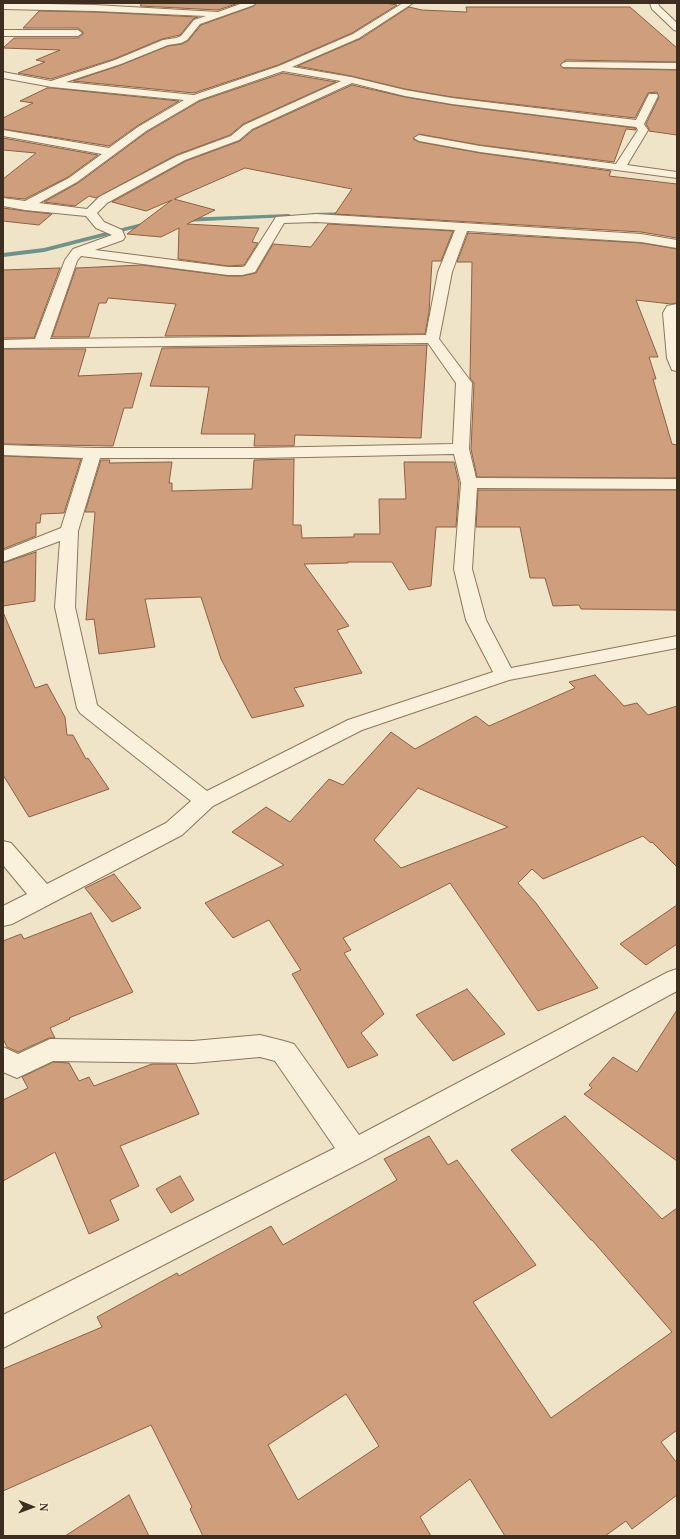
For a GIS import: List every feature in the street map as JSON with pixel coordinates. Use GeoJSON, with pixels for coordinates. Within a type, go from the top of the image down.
{"type":"FeatureCollection","features":[{"type":"Feature","properties":{"kind":"street"},"geometry":{"type":"LineString","coordinates":[[52,84],[118,62],[166,42],[184,38],[197,22],[251,3]]}},
{"type":"Feature","properties":{"kind":"street"},"geometry":{"type":"LineString","coordinates":[[24,206],[73,180],[142,129],[195,98],[282,68],[356,36],[409,3]]}},
{"type":"Feature","properties":{"kind":"street"},"geometry":{"type":"LineString","coordinates":[[654,3],[655,7],[677,28]]}},
{"type":"Feature","properties":{"kind":"street"},"geometry":{"type":"LineString","coordinates":[[3,6],[34,5],[217,14]]}},
{"type":"Feature","properties":{"kind":"street"},"geometry":{"type":"LineString","coordinates":[[3,33],[78,33]]}},
{"type":"Feature","properties":{"kind":"street"},"geometry":{"type":"LineString","coordinates":[[566,65],[677,66]]}},
{"type":"Feature","properties":{"kind":"street"},"geometry":{"type":"LineString","coordinates":[[282,68],[351,80],[405,93],[452,101],[639,124],[643,130],[619,168]]}},
{"type":"Feature","properties":{"kind":"street"},"geometry":{"type":"LineString","coordinates":[[3,75],[52,84],[195,98]]}},
{"type":"Feature","properties":{"kind":"street"},"geometry":{"type":"LineString","coordinates":[[90,213],[103,200],[181,158],[235,138],[248,127],[351,80]]}},
{"type":"Feature","properties":{"kind":"street"},"geometry":{"type":"LineString","coordinates":[[639,124],[653,96]]}},
{"type":"Feature","properties":{"kind":"street"},"geometry":{"type":"LineString","coordinates":[[3,133],[111,152]]}},
{"type":"Feature","properties":{"kind":"street"},"geometry":{"type":"LineString","coordinates":[[419,138],[480,149],[677,175]]}},
{"type":"Feature","properties":{"kind":"street"},"geometry":{"type":"LineString","coordinates":[[3,202],[24,206],[90,213],[100,225],[118,233],[119,237],[78,252],[71,260],[41,343]]}},
{"type":"Feature","properties":{"kind":"street"},"geometry":{"type":"LineString","coordinates":[[78,252],[228,271],[242,271],[250,269],[280,220],[316,218],[641,238],[677,244]]}},
{"type":"Feature","properties":{"kind":"street"},"geometry":{"type":"LineString","coordinates":[[462,227],[446,272],[432,339],[464,383],[461,449],[469,483],[463,569],[476,620],[505,675]]}},
{"type":"Feature","properties":{"kind":"street"},"geometry":{"type":"LineString","coordinates":[[677,308],[672,309],[670,313],[674,358],[677,367]]}},
{"type":"Feature","properties":{"kind":"street"},"geometry":{"type":"LineString","coordinates":[[3,344],[432,339]]}},
{"type":"Feature","properties":{"kind":"street"},"geometry":{"type":"LineString","coordinates":[[3,450],[93,453],[258,454],[461,449]]}},
{"type":"Feature","properties":{"kind":"street"},"geometry":{"type":"LineString","coordinates":[[93,453],[69,532],[66,607],[87,708],[206,801]]}},
{"type":"Feature","properties":{"kind":"street"},"geometry":{"type":"LineString","coordinates":[[469,483],[677,484]]}},
{"type":"Feature","properties":{"kind":"street"},"geometry":{"type":"LineString","coordinates":[[3,557],[69,532]]}},
{"type":"Feature","properties":{"kind":"street"},"geometry":{"type":"LineString","coordinates":[[3,917],[174,829],[206,801],[355,725],[505,675],[677,642]]}},
{"type":"Feature","properties":{"kind":"street"},"geometry":{"type":"LineString","coordinates":[[3,849],[43,896]]}},
{"type":"Feature","properties":{"kind":"street"},"geometry":{"type":"LineString","coordinates":[[3,1332],[354,1152],[677,979]]}},
{"type":"Feature","properties":{"kind":"street"},"geometry":{"type":"LineString","coordinates":[[3,1058],[17,1067],[50,1050],[193,1052],[260,1046],[284,1052],[354,1152]]}},
{"type":"Feature","properties":{"kind":"building"},"geometry":{"type":"Polygon","coordinates":[[[142,3],[236,4],[218,10],[140,6],[142,3]]]}},
{"type":"Feature","properties":{"kind":"building"},"geometry":{"type":"Polygon","coordinates":[[[256,3],[385,3],[397,5],[352,33],[278,65],[194,93],[73,81],[121,65],[168,46],[182,44],[188,41],[201,25],[254,6],[256,3]]]}},
{"type":"Feature","properties":{"kind":"building"},"geometry":{"type":"Polygon","coordinates":[[[409,7],[422,10],[467,12],[466,7],[630,7],[677,48],[677,62],[566,60],[560,65],[563,68],[677,70],[677,135],[649,131],[646,124],[659,97],[657,92],[648,93],[635,118],[452,97],[405,89],[351,76],[297,66],[360,39],[409,7]]]}},
{"type":"Feature","properties":{"kind":"building"},"geometry":{"type":"Polygon","coordinates":[[[39,11],[198,17],[193,19],[180,35],[162,39],[114,59],[51,79],[18,73],[45,62],[36,60],[60,50],[3,48],[14,38],[78,38],[83,34],[83,32],[78,28],[23,28],[39,11]]]}},
{"type":"Feature","properties":{"kind":"building"},"geometry":{"type":"Polygon","coordinates":[[[283,73],[336,82],[243,124],[230,135],[176,155],[96,198],[89,196],[75,206],[44,202],[78,183],[147,132],[200,101],[283,73]]]}},
{"type":"Feature","properties":{"kind":"building"},"geometry":{"type":"Polygon","coordinates":[[[352,85],[405,97],[452,105],[635,128],[636,130],[626,129],[614,162],[480,145],[419,134],[413,139],[419,142],[480,153],[611,171],[609,176],[677,184],[677,238],[641,232],[335,214],[352,189],[245,168],[174,199],[215,210],[187,224],[259,228],[252,242],[258,243],[244,265],[228,266],[178,259],[179,228],[161,237],[127,234],[172,200],[146,211],[112,202],[186,161],[240,141],[253,130],[352,85]]]}},
{"type":"Feature","properties":{"kind":"building"},"geometry":{"type":"Polygon","coordinates":[[[47,88],[179,101],[137,126],[109,146],[3,129],[3,118],[33,103],[20,101],[47,88]]]}},
{"type":"Feature","properties":{"kind":"building"},"geometry":{"type":"Polygon","coordinates":[[[3,138],[98,155],[68,177],[25,199],[3,197],[3,179],[36,153],[3,150],[3,138]]]}},
{"type":"Feature","properties":{"kind":"building"},"geometry":{"type":"Polygon","coordinates":[[[3,208],[52,214],[39,225],[3,221],[3,208]]]}},
{"type":"Feature","properties":{"kind":"building"},"geometry":{"type":"Polygon","coordinates":[[[328,224],[453,231],[441,261],[432,261],[429,312],[425,334],[165,336],[176,304],[108,298],[106,303],[99,303],[89,337],[52,337],[76,268],[142,265],[228,276],[242,276],[256,273],[273,244],[311,247],[328,224]]]}},
{"type":"Feature","properties":{"kind":"building"},"geometry":{"type":"Polygon","coordinates":[[[468,233],[641,243],[677,249],[677,303],[671,304],[636,300],[658,357],[649,357],[656,379],[653,379],[672,444],[677,445],[677,478],[477,477],[471,449],[474,383],[470,378],[472,262],[457,262],[468,233]]]}},
{"type":"Feature","properties":{"kind":"building"},"geometry":{"type":"Polygon","coordinates":[[[60,268],[34,338],[3,338],[3,270],[60,268]]]}},
{"type":"Feature","properties":{"kind":"building"},"geometry":{"type":"Polygon","coordinates":[[[427,345],[421,438],[295,435],[294,446],[254,446],[255,434],[201,434],[209,387],[150,386],[162,348],[427,345]]]}},
{"type":"Feature","properties":{"kind":"building"},"geometry":{"type":"Polygon","coordinates":[[[3,349],[86,349],[78,376],[142,373],[132,408],[124,408],[113,446],[3,444],[3,349]]]}},
{"type":"Feature","properties":{"kind":"building"},"geometry":{"type":"Polygon","coordinates":[[[3,456],[81,459],[64,513],[41,514],[40,523],[36,523],[36,536],[3,549],[3,456]]]}},
{"type":"Feature","properties":{"kind":"building"},"geometry":{"type":"Polygon","coordinates":[[[294,459],[293,525],[301,525],[302,538],[354,537],[354,534],[380,534],[379,499],[406,499],[404,462],[454,462],[459,483],[456,527],[436,527],[431,586],[409,590],[392,562],[304,564],[349,626],[337,630],[362,673],[294,688],[304,706],[252,718],[221,659],[201,597],[145,599],[155,647],[99,654],[94,619],[86,620],[95,512],[85,512],[101,460],[110,460],[109,463],[172,462],[169,483],[172,483],[172,491],[252,489],[254,460],[294,459]]]}},
{"type":"Feature","properties":{"kind":"building"},"geometry":{"type":"Polygon","coordinates":[[[478,490],[677,490],[677,610],[581,609],[579,605],[553,606],[545,578],[530,578],[520,527],[476,527],[478,490]]]}},
{"type":"Feature","properties":{"kind":"building"},"geometry":{"type":"Polygon","coordinates":[[[36,552],[35,601],[3,606],[3,563],[36,552]]]}},
{"type":"Feature","properties":{"kind":"building"},"geometry":{"type":"Polygon","coordinates":[[[3,612],[35,688],[47,684],[65,717],[67,735],[73,735],[86,759],[88,758],[109,789],[29,817],[3,775],[3,612]]]}},
{"type":"Feature","properties":{"kind":"building"},"geometry":{"type":"Polygon","coordinates":[[[595,675],[624,706],[637,703],[648,715],[677,706],[677,867],[652,842],[651,843],[643,836],[543,879],[532,869],[518,883],[536,903],[598,988],[538,1011],[450,883],[343,938],[351,950],[344,953],[384,1014],[361,1033],[378,1055],[348,1068],[292,974],[301,970],[269,920],[233,938],[205,903],[284,865],[232,832],[266,807],[290,822],[329,779],[343,785],[391,732],[415,749],[476,716],[489,726],[575,688],[569,682],[595,675]],[[418,788],[374,840],[401,868],[508,827],[418,788]]]}},
{"type":"Feature","properties":{"kind":"building"},"geometry":{"type":"Polygon","coordinates":[[[114,874],[141,908],[112,922],[85,888],[114,874]]]}},
{"type":"Feature","properties":{"kind":"building"},"geometry":{"type":"Polygon","coordinates":[[[677,905],[677,944],[646,965],[620,944],[677,905]]]}},
{"type":"Feature","properties":{"kind":"building"},"geometry":{"type":"Polygon","coordinates":[[[91,913],[133,992],[69,1018],[70,1019],[50,1028],[55,1038],[49,1038],[18,1052],[7,1047],[3,1039],[3,941],[21,934],[24,939],[91,913]]]}},
{"type":"Feature","properties":{"kind":"building"},"geometry":{"type":"Polygon","coordinates":[[[467,989],[505,1034],[453,1061],[416,1015],[467,989]]]}},
{"type":"Feature","properties":{"kind":"building"},"geometry":{"type":"Polygon","coordinates":[[[677,1010],[677,1161],[584,1094],[592,1088],[589,1085],[613,1057],[637,1072],[677,1010]]]}},
{"type":"Feature","properties":{"kind":"building"},"geometry":{"type":"Polygon","coordinates":[[[53,1062],[69,1063],[79,1081],[89,1077],[94,1086],[152,1064],[176,1064],[199,1114],[120,1146],[139,1186],[110,1200],[119,1220],[89,1234],[55,1152],[3,1181],[3,1100],[28,1088],[22,1077],[53,1062]]]}},
{"type":"Feature","properties":{"kind":"building"},"geometry":{"type":"Polygon","coordinates":[[[565,1116],[662,1219],[677,1208],[677,1430],[661,1442],[677,1463],[677,1495],[632,1529],[626,1521],[605,1536],[505,1536],[470,1479],[420,1517],[431,1536],[203,1536],[190,1509],[192,1507],[151,1425],[3,1491],[3,1369],[102,1327],[97,1317],[177,1273],[179,1276],[271,1226],[283,1245],[397,1180],[384,1159],[429,1136],[448,1165],[457,1160],[536,1265],[473,1302],[551,1418],[672,1332],[511,1150],[565,1116]],[[346,1394],[268,1445],[298,1500],[379,1446],[346,1394]]]}},
{"type":"Feature","properties":{"kind":"building"},"geometry":{"type":"Polygon","coordinates":[[[180,1176],[194,1200],[171,1213],[156,1189],[180,1176]]]}},
{"type":"Feature","properties":{"kind":"building"},"geometry":{"type":"Polygon","coordinates":[[[129,1495],[149,1536],[65,1536],[129,1495]]]}},
{"type":"Feature","properties":{"kind":"waterway"},"geometry":{"type":"LineString","coordinates":[[313,215],[353,214]]}},
{"type":"Feature","properties":{"kind":"waterway"},"geometry":{"type":"LineString","coordinates":[[183,220],[289,216]]}},
{"type":"Feature","properties":{"kind":"waterway"},"geometry":{"type":"LineString","coordinates":[[3,255],[44,250],[150,223]]}}]}
